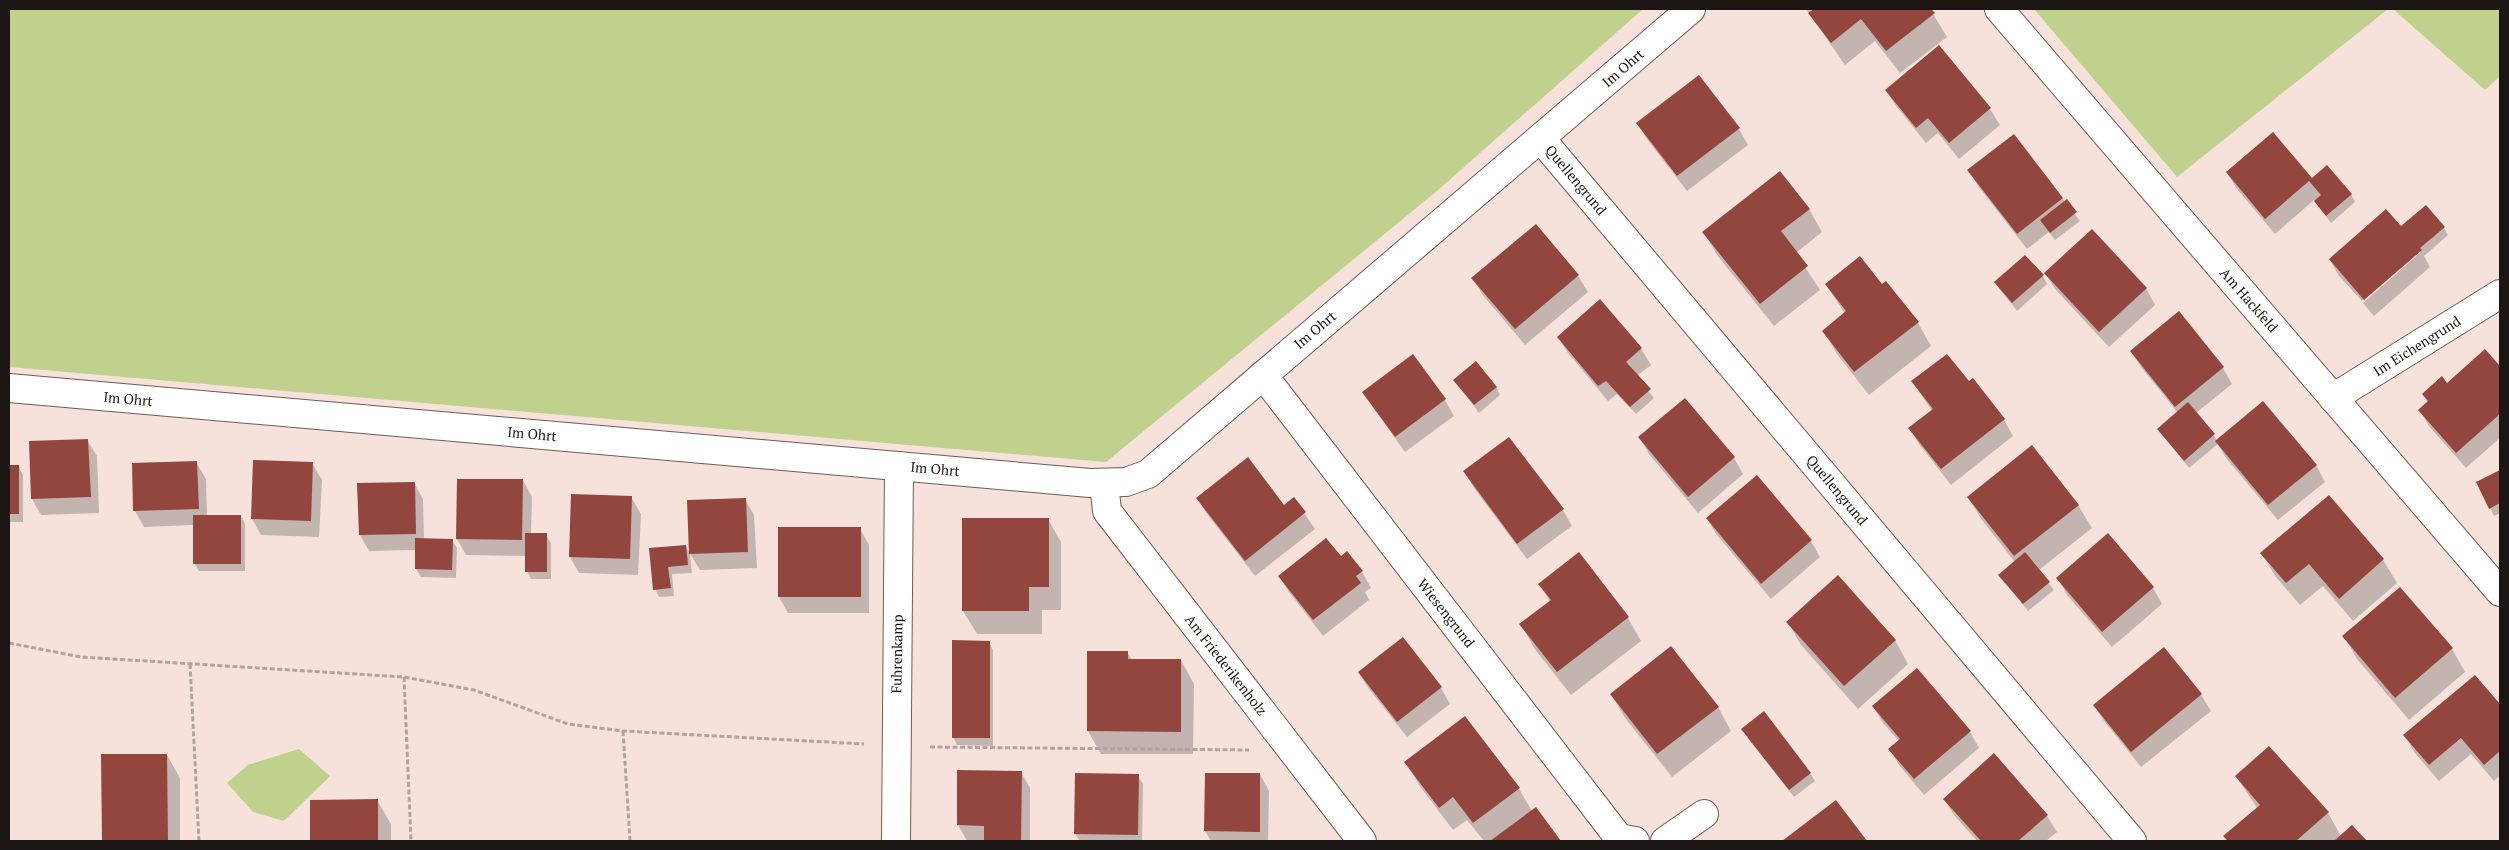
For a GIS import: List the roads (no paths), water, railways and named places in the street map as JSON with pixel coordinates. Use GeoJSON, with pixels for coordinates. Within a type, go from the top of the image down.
{"type":"FeatureCollection","features":[{"type":"Feature","properties":{"kind":"street","name":"Im Ohrt"},"geometry":{"type":"LineString","coordinates":[[9,388],[899,466],[1104,483],[1126,482],[1148,474],[1691,9]]}},
{"type":"Feature","properties":{"kind":"street","name":"Am Hackfeld"},"geometry":{"type":"LineString","coordinates":[[1998,9],[2500,592]]}},
{"type":"Feature","properties":{"kind":"street","name":"Quellengrund"},"geometry":{"type":"LineString","coordinates":[[1541,139],[2132,841]]}},
{"type":"Feature","properties":{"kind":"street","name":"Im Eichengrund"},"geometry":{"type":"LineString","coordinates":[[2333,398],[2500,294]]}},
{"type":"Feature","properties":{"kind":"street","name":"Wiesengrund"},"geometry":{"type":"LineString","coordinates":[[1262,375],[1620,838],[1635,841]]}},
{"type":"Feature","properties":{"kind":"street","name":"Fuhrenkamp"},"geometry":{"type":"LineString","coordinates":[[896,841],[899,466]]}},
{"type":"Feature","properties":{"kind":"street","name":"Am Friederikenholz"},"geometry":{"type":"LineString","coordinates":[[1104,483],[1107,510],[1362,841]]}},
{"type":"Feature","properties":{"kind":"street"},"geometry":{"type":"LineString","coordinates":[[1666,841],[1704,814]]}}]}
